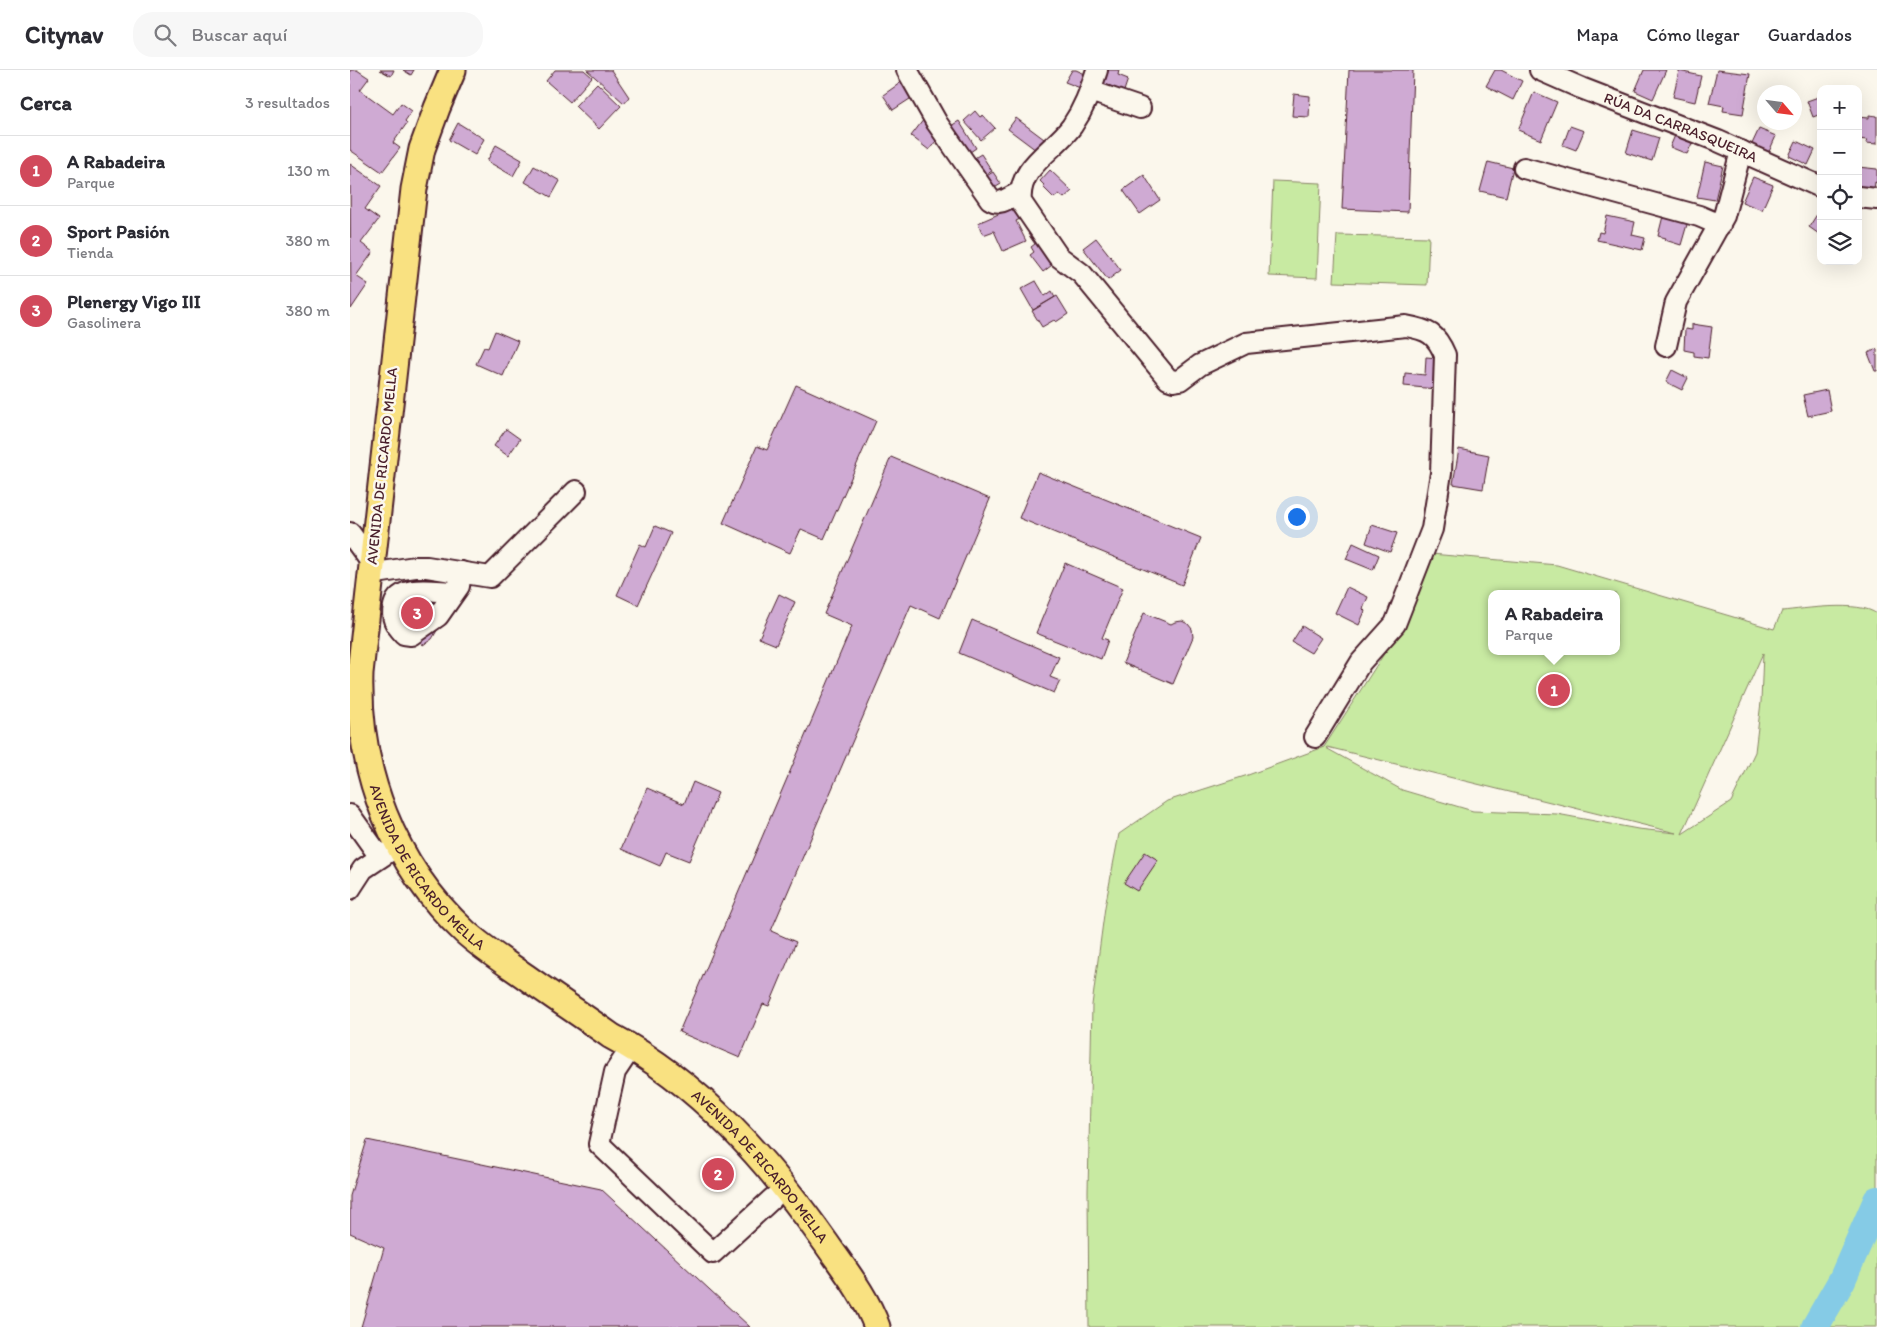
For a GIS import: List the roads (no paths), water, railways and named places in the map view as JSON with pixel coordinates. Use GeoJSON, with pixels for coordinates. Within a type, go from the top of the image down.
{"type":"FeatureCollection","features":[{"type":"Feature","properties":{"kind":"main road","name":"AVENIDA DE RICARDO MELLA"},"geometry":{"type":"LineString","coordinates":[[453,70],[436,108],[422,149],[414,190],[371,568],[355,674],[362,733],[370,773],[383,812],[389,851],[416,874],[439,905],[466,933],[503,962],[611,1036],[630,1046],[673,1075],[702,1109],[777,1181],[842,1265],[877,1327]]}},
{"type":"Feature","properties":{"kind":"main road","name":"AVENIDA DE RICARDO MELLA"},"geometry":{"type":"LineString","coordinates":[[611,1036],[627,1054],[702,1109]]}},
{"type":"Feature","properties":{"kind":"main road","name":"AVENIDA DE RICARDO MELLA"},"geometry":{"type":"LineString","coordinates":[[777,1181],[817,1258],[867,1327]]}},
{"type":"Feature","properties":{"kind":"street"},"geometry":{"type":"LineString","coordinates":[[907,70],[937,123],[990,199],[995,202],[1002,202],[1013,194],[1020,193]]}},
{"type":"Feature","properties":{"kind":"street"},"geometry":{"type":"LineString","coordinates":[[1097,70],[1085,105],[1070,128],[1030,168],[1022,183],[1021,202],[1058,256],[1082,274],[1163,375],[1174,381],[1180,380],[1200,365],[1246,343],[1406,326],[1430,332],[1440,342],[1445,355],[1441,473],[1432,529],[1404,605],[1394,624],[1362,662],[1315,738]]}},
{"type":"Feature","properties":{"kind":"street","name":"RÚA DA CARRASQUEIRA"},"geometry":{"type":"LineString","coordinates":[[1540,70],[1581,88],[1718,141],[1817,185]]}},
{"type":"Feature","properties":{"kind":"street"},"geometry":{"type":"LineString","coordinates":[[1090,91],[1140,108]]}},
{"type":"Feature","properties":{"kind":"street"},"geometry":{"type":"LineString","coordinates":[[1666,346],[1676,302],[1720,225],[1741,151]]}},
{"type":"Feature","properties":{"kind":"street"},"geometry":{"type":"LineString","coordinates":[[1524,168],[1699,216],[1720,225]]}},
{"type":"Feature","properties":{"kind":"street"},"geometry":{"type":"LineString","coordinates":[[1862,198],[1877,200]]}},
{"type":"Feature","properties":{"kind":"street"},"geometry":{"type":"LineString","coordinates":[[350,533],[371,568],[414,567],[490,577],[576,491]]}},
{"type":"Feature","properties":{"kind":"street"},"geometry":{"type":"LineString","coordinates":[[454,592],[458,586],[461,572]]}},
{"type":"Feature","properties":{"kind":"street"},"geometry":{"type":"LineString","coordinates":[[350,815],[389,851],[363,869],[350,889]]}},
{"type":"Feature","properties":{"kind":"street"},"geometry":{"type":"LineString","coordinates":[[627,1054],[615,1072],[599,1144],[713,1253],[777,1181]]}},
{"type":"Feature","properties":{"kind":"waterway"},"geometry":{"type":"LineString","coordinates":[[1815,1327],[1842,1280],[1877,1200]]}},
{"type":"Feature","properties":{"kind":"place","name":"Plenergy Vigo III"},"geometry":{"type":"Point","coordinates":[417,613]}},
{"type":"Feature","properties":{"kind":"place","name":"A Rabadeira"},"geometry":{"type":"Point","coordinates":[1554,690]}},
{"type":"Feature","properties":{"kind":"place","name":"Sport Pasión"},"geometry":{"type":"Point","coordinates":[718,1174]}}]}
